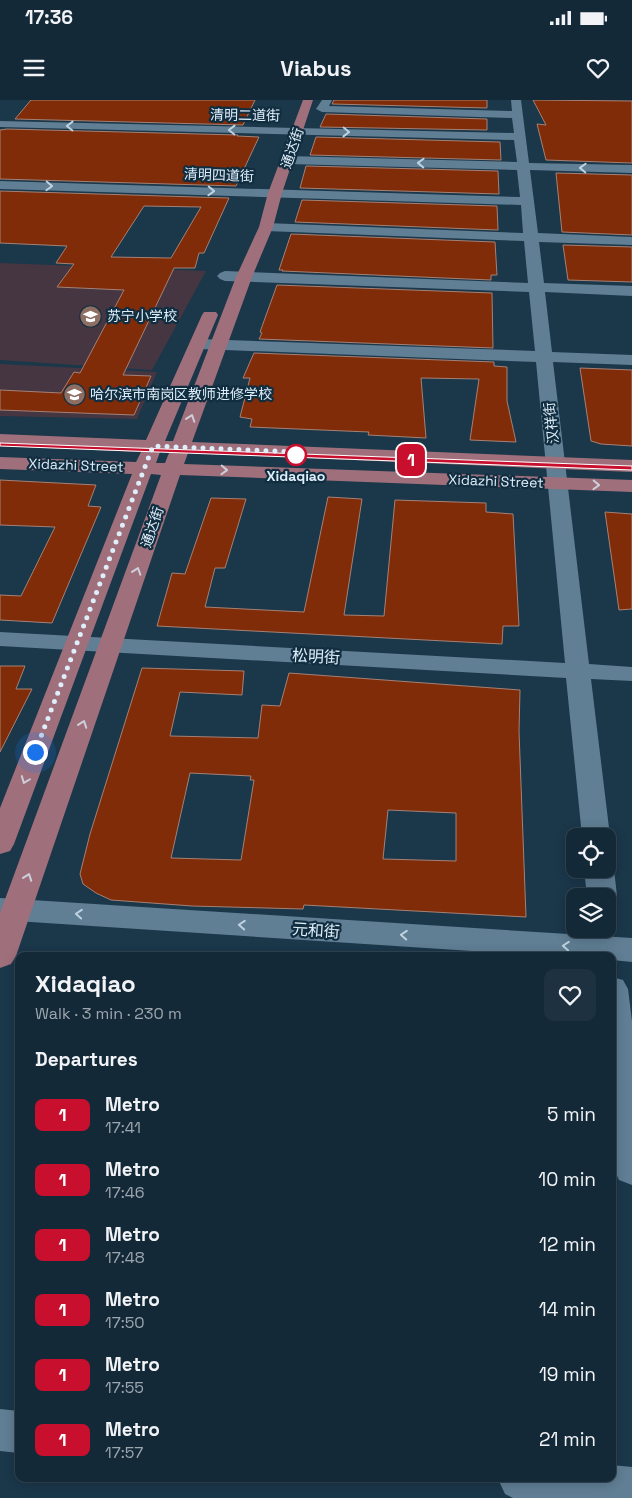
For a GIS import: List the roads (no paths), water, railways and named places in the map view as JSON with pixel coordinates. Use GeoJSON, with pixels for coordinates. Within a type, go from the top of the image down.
{"type":"FeatureCollection","features":[{"type":"Feature","properties":{"kind":"main road","name":"通达街"},"geometry":{"type":"LineString","coordinates":[[267,193],[288,160],[289,131],[294,100]]}},
{"type":"Feature","properties":{"kind":"main road","name":"通达街"},"geometry":{"type":"LineString","coordinates":[[0,956],[8,910],[111,645],[181,447],[209,344],[234,277],[258,223],[289,131],[319,103]]}},
{"type":"Feature","properties":{"kind":"main road","name":"通达街"},"geometry":{"type":"LineString","coordinates":[[234,277],[239,243]]}},
{"type":"Feature","properties":{"kind":"main road","name":"通达街"},"geometry":{"type":"LineString","coordinates":[[0,844],[144,467],[153,446],[209,344]]}},
{"type":"Feature","properties":{"kind":"main road","name":"Xidazhi Street"},"geometry":{"type":"LineString","coordinates":[[0,440],[632,466]]}},
{"type":"Feature","properties":{"kind":"main road","name":"Xidazhi Street"},"geometry":{"type":"LineString","coordinates":[[0,463],[632,486]]}},
{"type":"Feature","properties":{"kind":"street","name":"汉祥街"},"geometry":{"type":"LineString","coordinates":[[516,100],[595,828]]}},
{"type":"Feature","properties":{"kind":"street"},"geometry":{"type":"LineString","coordinates":[[319,103],[423,106],[518,115]]}},
{"type":"Feature","properties":{"kind":"street"},"geometry":{"type":"LineString","coordinates":[[418,134],[423,106]]}},
{"type":"Feature","properties":{"kind":"street","name":"清明二道街"},"geometry":{"type":"LineString","coordinates":[[0,124],[520,137]]}},
{"type":"Feature","properties":{"kind":"street"},"geometry":{"type":"LineString","coordinates":[[288,160],[632,169]]}},
{"type":"Feature","properties":{"kind":"street","name":"清明四道街"},"geometry":{"type":"LineString","coordinates":[[0,185],[527,201]]}},
{"type":"Feature","properties":{"kind":"street"},"geometry":{"type":"LineString","coordinates":[[258,223],[632,241]]}},
{"type":"Feature","properties":{"kind":"street"},"geometry":{"type":"LineString","coordinates":[[234,277],[632,291]]}},
{"type":"Feature","properties":{"kind":"street"},"geometry":{"type":"LineString","coordinates":[[209,344],[632,360]]}},
{"type":"Feature","properties":{"kind":"street","name":"松明街"},"geometry":{"type":"LineString","coordinates":[[0,639],[632,674]]}},
{"type":"Feature","properties":{"kind":"street","name":"元和街"},"geometry":{"type":"LineString","coordinates":[[8,910],[614,946]]}},
{"type":"Feature","properties":{"kind":"street"},"geometry":{"type":"LineString","coordinates":[[616,1025],[632,1169]]}},
{"type":"Feature","properties":{"kind":"street"},"geometry":{"type":"LineString","coordinates":[[0,1430],[15,1432]]}},
{"type":"Feature","properties":{"kind":"street"},"geometry":{"type":"LineString","coordinates":[[554,1482],[632,1489]]}},
{"type":"Feature","properties":{"kind":"metro line","name":"1"},"geometry":{"type":"LineString","coordinates":[[0,445],[632,468]]}},
{"type":"Feature","properties":{"kind":"place","name":"苏宁小学校"},"geometry":{"type":"Point","coordinates":[91,316]}},
{"type":"Feature","properties":{"kind":"place","name":"哈尔滨市南岗区教师进修学校"},"geometry":{"type":"Point","coordinates":[74,394]}},
{"type":"Feature","properties":{"kind":"place","name":"Xidaqiao"},"geometry":{"type":"Point","coordinates":[296,455]}}]}
